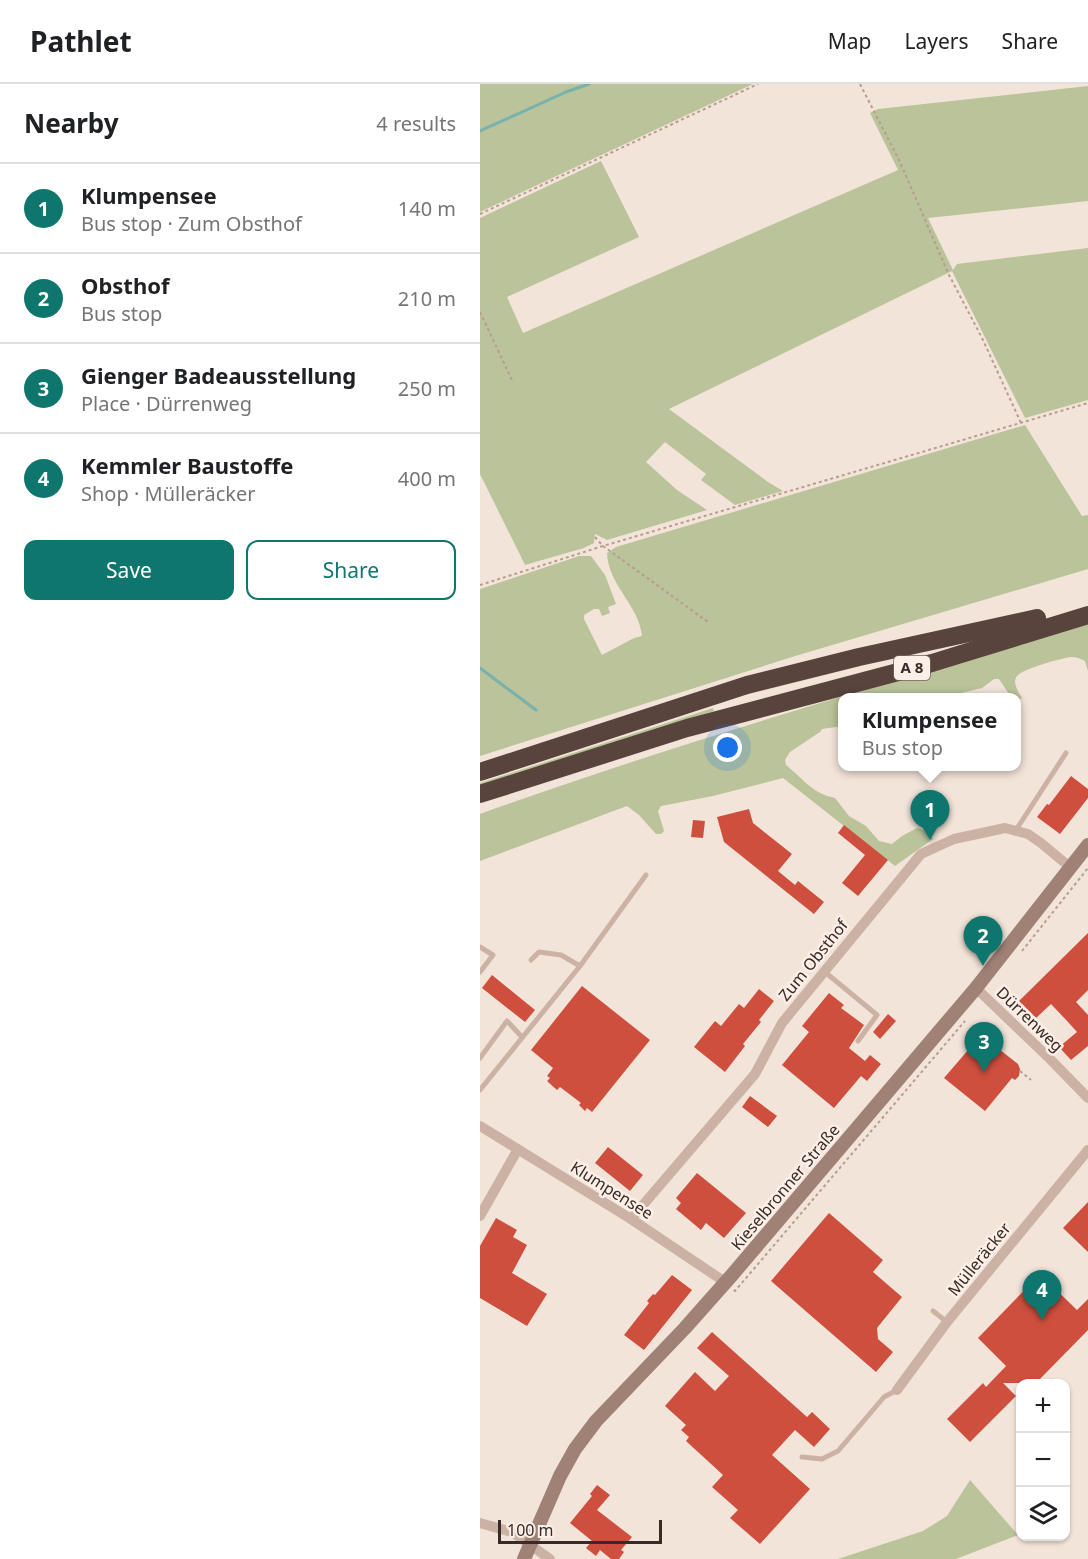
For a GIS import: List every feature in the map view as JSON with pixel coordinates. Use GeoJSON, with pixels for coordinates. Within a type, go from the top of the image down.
{"type":"FeatureCollection","features":[{"type":"Feature","properties":{"kind":"highway","name":"A 8"},"geometry":{"type":"LineString","coordinates":[[480,772],[747,685],[859,657],[1019,623],[1088,604]]}},
{"type":"Feature","properties":{"kind":"highway","name":"A 8"},"geometry":{"type":"LineString","coordinates":[[480,794],[687,728],[932,663],[1088,615]]}},
{"type":"Feature","properties":{"kind":"street","name":"Zum Obsthof"},"geometry":{"type":"LineString","coordinates":[[631,1219],[755,1074],[782,1023],[921,854],[954,839],[996,829],[1016,830]]}},
{"type":"Feature","properties":{"kind":"street"},"geometry":{"type":"LineString","coordinates":[[1016,830],[1041,843],[1071,868]]}},
{"type":"Feature","properties":{"kind":"street","name":"Kieselbronner Straße"},"geometry":{"type":"LineString","coordinates":[[524,1559],[560,1476],[575,1449],[596,1422],[725,1282],[976,987],[1088,845]]}},
{"type":"Feature","properties":{"kind":"street","name":"Dürrenweg"},"geometry":{"type":"LineString","coordinates":[[976,987],[1088,1098]]}},
{"type":"Feature","properties":{"kind":"street","name":"Klumpensee"},"geometry":{"type":"LineString","coordinates":[[480,1126],[631,1219],[725,1282]]}},
{"type":"Feature","properties":{"kind":"street"},"geometry":{"type":"LineString","coordinates":[[480,1216],[518,1149]]}},
{"type":"Feature","properties":{"kind":"street","name":"Mülleräcker"},"geometry":{"type":"LineString","coordinates":[[897,1390],[947,1322],[1088,1150]]}},
{"type":"Feature","properties":{"kind":"street"},"geometry":{"type":"LineString","coordinates":[[480,1523],[512,1532],[550,1559]]}},
{"type":"Feature","properties":{"kind":"lane"},"geometry":{"type":"LineString","coordinates":[[1016,830],[1066,753]]}},
{"type":"Feature","properties":{"kind":"lane"},"geometry":{"type":"LineString","coordinates":[[480,1090],[580,966],[646,875]]}},
{"type":"Feature","properties":{"kind":"lane"},"geometry":{"type":"LineString","coordinates":[[480,947],[493,955],[480,972]]}},
{"type":"Feature","properties":{"kind":"lane"},"geometry":{"type":"LineString","coordinates":[[531,960],[538,952],[561,955],[580,966]]}},
{"type":"Feature","properties":{"kind":"lane"},"geometry":{"type":"LineString","coordinates":[[824,971],[877,1015],[858,1041]]}},
{"type":"Feature","properties":{"kind":"lane"},"geometry":{"type":"LineString","coordinates":[[480,1058],[507,1021],[522,1038]]}},
{"type":"Feature","properties":{"kind":"lane"},"geometry":{"type":"LineString","coordinates":[[933,1311],[947,1322]]}},
{"type":"Feature","properties":{"kind":"lane"},"geometry":{"type":"LineString","coordinates":[[801,1457],[822,1459],[838,1451],[884,1397],[897,1390]]}},
{"type":"Feature","properties":{"kind":"path"},"geometry":{"type":"LineString","coordinates":[[480,214],[758,84]]}},
{"type":"Feature","properties":{"kind":"path"},"geometry":{"type":"LineString","coordinates":[[860,84],[899,160],[949,275],[987,348],[1021,423]]}},
{"type":"Feature","properties":{"kind":"path"},"geometry":{"type":"LineString","coordinates":[[480,312],[512,380]]}},
{"type":"Feature","properties":{"kind":"path"},"geometry":{"type":"LineString","coordinates":[[480,585],[603,546],[1088,404]]}},
{"type":"Feature","properties":{"kind":"path"},"geometry":{"type":"LineString","coordinates":[[596,537],[603,546],[708,622]]}},
{"type":"Feature","properties":{"kind":"path"},"geometry":{"type":"LineString","coordinates":[[1020,1071],[1031,1080]]}},
{"type":"Feature","properties":{"kind":"green space"},"geometry":{"type":"Polygon","coordinates":[[[480,84],[753,84],[480,212],[480,84]]]}},
{"type":"Feature","properties":{"kind":"green space"},"geometry":{"type":"Polygon","coordinates":[[[1088,86],[1088,201],[928,218],[953,270],[957,264],[1088,248],[1088,400],[1025,418],[952,271],[669,409],[783,491],[735,505],[701,480],[706,474],[665,442],[646,462],[677,490],[707,510],[607,540],[595,534],[594,543],[584,548],[525,565],[480,474],[480,218],[601,161],[639,237],[507,297],[523,333],[898,170],[870,113],[878,109],[1088,86]]]}},
{"type":"Feature","properties":{"kind":"green space"},"geometry":{"type":"Polygon","coordinates":[[[1025,425],[1082,516],[1088,515],[1088,569],[792,657],[480,756],[480,589],[579,556],[591,556],[605,575],[616,604],[608,607],[610,613],[602,616],[599,609],[594,609],[584,615],[602,655],[642,636],[635,614],[612,575],[607,553],[616,547],[1025,425]]]}},
{"type":"Feature","properties":{"kind":"green space"},"geometry":{"type":"Polygon","coordinates":[[[1088,624],[1088,671],[1085,661],[1071,657],[1026,670],[1017,676],[1015,681],[1019,693],[1008,693],[999,679],[994,679],[982,688],[961,693],[856,693],[1088,624]]]}},
{"type":"Feature","properties":{"kind":"green space"},"geometry":{"type":"Polygon","coordinates":[[[838,698],[838,727],[822,729],[790,752],[785,760],[786,765],[808,785],[820,793],[835,798],[849,816],[866,826],[879,841],[892,844],[917,828],[929,832],[933,839],[895,866],[783,778],[713,796],[661,806],[658,811],[664,831],[661,834],[656,834],[639,815],[627,806],[480,861],[480,814],[706,738],[838,698]]]}},
{"type":"Feature","properties":{"kind":"green space"},"geometry":{"type":"Polygon","coordinates":[[[713,708],[714,711],[480,787],[480,783],[713,708]]]}},
{"type":"Feature","properties":{"kind":"green space"},"geometry":{"type":"Polygon","coordinates":[[[970,1480],[1016,1533],[1016,1536],[956,1559],[838,1559],[923,1531],[947,1516],[970,1480]]]}},
{"type":"Feature","properties":{"kind":"building"},"geometry":{"type":"Polygon","coordinates":[[[1071,776],[1088,789],[1088,798],[1060,834],[1037,817],[1071,776]]]}},
{"type":"Feature","properties":{"kind":"building"},"geometry":{"type":"Polygon","coordinates":[[[749,809],[753,823],[792,854],[778,871],[795,885],[798,881],[824,902],[814,914],[724,842],[717,817],[749,809]]]}},
{"type":"Feature","properties":{"kind":"building"},"geometry":{"type":"Polygon","coordinates":[[[693,820],[705,821],[703,838],[691,837],[693,820]]]}},
{"type":"Feature","properties":{"kind":"building"},"geometry":{"type":"Polygon","coordinates":[[[844,825],[888,860],[858,896],[842,883],[865,855],[838,833],[844,825]]]}},
{"type":"Feature","properties":{"kind":"building"},"geometry":{"type":"Polygon","coordinates":[[[1088,933],[1088,990],[1076,1002],[1088,1015],[1088,1046],[1071,1060],[1059,1047],[1077,1032],[1051,1004],[1036,1018],[1019,1001],[1088,933]]]}},
{"type":"Feature","properties":{"kind":"building"},"geometry":{"type":"Polygon","coordinates":[[[492,975],[535,1010],[525,1022],[482,988],[492,975]]]}},
{"type":"Feature","properties":{"kind":"building"},"geometry":{"type":"Polygon","coordinates":[[[582,986],[650,1040],[592,1112],[587,1108],[585,1111],[579,1105],[581,1103],[560,1087],[557,1090],[547,1081],[550,1078],[547,1076],[553,1068],[531,1050],[582,986]]]}},
{"type":"Feature","properties":{"kind":"building"},"geometry":{"type":"Polygon","coordinates":[[[759,989],[774,1001],[725,1072],[694,1047],[715,1021],[721,1026],[739,1004],[744,1008],[759,989]]]}},
{"type":"Feature","properties":{"kind":"building"},"geometry":{"type":"Polygon","coordinates":[[[829,993],[844,1005],[841,1008],[864,1025],[849,1048],[865,1061],[870,1055],[881,1064],[867,1081],[861,1076],[834,1108],[782,1065],[809,1032],[802,1026],[829,993]]]}},
{"type":"Feature","properties":{"kind":"building"},"geometry":{"type":"Polygon","coordinates":[[[888,1014],[896,1021],[880,1039],[873,1032],[888,1014]]]}},
{"type":"Feature","properties":{"kind":"building"},"geometry":{"type":"Polygon","coordinates":[[[981,1035],[1018,1064],[1020,1069],[1019,1076],[1015,1080],[1012,1078],[985,1111],[944,1078],[981,1035]]]}},
{"type":"Feature","properties":{"kind":"building"},"geometry":{"type":"Polygon","coordinates":[[[750,1096],[777,1116],[768,1127],[742,1107],[750,1096]]]}},
{"type":"Feature","properties":{"kind":"building"},"geometry":{"type":"Polygon","coordinates":[[[608,1147],[643,1175],[630,1191],[595,1163],[608,1147]]]}},
{"type":"Feature","properties":{"kind":"building"},"geometry":{"type":"Polygon","coordinates":[[[697,1173],[746,1213],[724,1238],[706,1223],[701,1230],[676,1209],[681,1203],[676,1198],[697,1173]]]}},
{"type":"Feature","properties":{"kind":"building"},"geometry":{"type":"Polygon","coordinates":[[[1088,1202],[1088,1252],[1063,1228],[1088,1202]]]}},
{"type":"Feature","properties":{"kind":"building"},"geometry":{"type":"Polygon","coordinates":[[[829,1213],[883,1260],[873,1272],[902,1297],[877,1328],[878,1339],[893,1352],[876,1372],[771,1281],[829,1213]]]}},
{"type":"Feature","properties":{"kind":"building"},"geometry":{"type":"Polygon","coordinates":[[[496,1218],[517,1230],[513,1237],[527,1245],[512,1273],[547,1294],[527,1326],[480,1298],[480,1246],[496,1218]]]}},
{"type":"Feature","properties":{"kind":"building"},"geometry":{"type":"Polygon","coordinates":[[[1040,1274],[1077,1310],[1088,1299],[1088,1330],[1040,1379],[1016,1379],[1016,1383],[1003,1383],[1016,1396],[970,1442],[947,1419],[983,1383],[986,1387],[1006,1366],[978,1338],[1040,1274]]]}},
{"type":"Feature","properties":{"kind":"building"},"geometry":{"type":"Polygon","coordinates":[[[672,1275],[692,1290],[644,1350],[624,1335],[649,1303],[647,1301],[672,1275]]]}},
{"type":"Feature","properties":{"kind":"building"},"geometry":{"type":"Polygon","coordinates":[[[712,1332],[807,1417],[812,1412],[830,1429],[814,1447],[795,1430],[772,1455],[810,1489],[760,1544],[730,1518],[738,1510],[712,1487],[723,1475],[686,1441],[689,1437],[681,1430],[686,1425],[665,1406],[695,1372],[715,1391],[729,1376],[697,1348],[712,1332]]]}},
{"type":"Feature","properties":{"kind":"building"},"geometry":{"type":"Polygon","coordinates":[[[597,1485],[610,1495],[597,1510],[632,1537],[621,1550],[624,1552],[619,1559],[611,1559],[600,1550],[596,1556],[586,1548],[592,1541],[570,1523],[592,1496],[590,1494],[597,1485]]]}},
{"type":"Feature","properties":{"kind":"waterway"},"geometry":{"type":"LineString","coordinates":[[480,131],[589,84]]}},
{"type":"Feature","properties":{"kind":"waterway"},"geometry":{"type":"LineString","coordinates":[[480,668],[536,710]]}},
{"type":"Feature","properties":{"kind":"place","name":"Klumpensee"},"geometry":{"type":"Point","coordinates":[930,840]}},
{"type":"Feature","properties":{"kind":"place","name":"Obsthof"},"geometry":{"type":"Point","coordinates":[983,966]}},
{"type":"Feature","properties":{"kind":"place","name":"Gienger Badeausstellung"},"geometry":{"type":"Point","coordinates":[984,1072]}},
{"type":"Feature","properties":{"kind":"place","name":"Kemmler Baustoffe"},"geometry":{"type":"Point","coordinates":[1042,1320]}}]}
